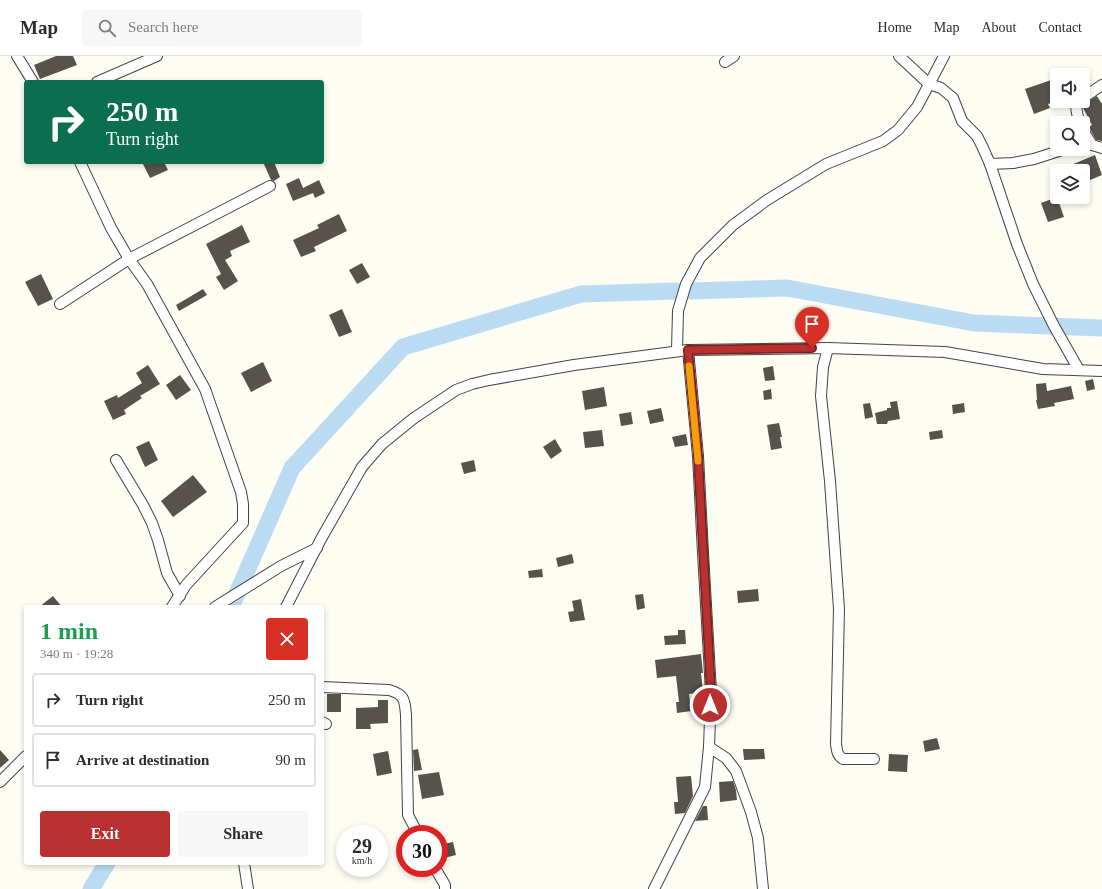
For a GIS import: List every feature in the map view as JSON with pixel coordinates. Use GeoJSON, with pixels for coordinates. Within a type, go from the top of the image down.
{"type":"FeatureCollection","features":[{"type":"Feature","properties":{"kind":"street"},"geometry":{"type":"LineString","coordinates":[[17,56],[32,80]]}},
{"type":"Feature","properties":{"kind":"street"},"geometry":{"type":"LineString","coordinates":[[102,80],[157,56]]}},
{"type":"Feature","properties":{"kind":"street"},"geometry":{"type":"LineString","coordinates":[[899,56],[929,84],[940,88],[953,98],[962,121],[976,136],[983,148],[990,164],[1017,244],[1034,284],[1054,326],[1079,370]]}},
{"type":"Feature","properties":{"kind":"street"},"geometry":{"type":"LineString","coordinates":[[654,889],[705,787],[709,747],[711,692],[698,456],[682,350],[678,312],[686,284],[700,258],[733,225],[767,200],[826,164],[884,141],[898,130],[917,108],[944,56]]}},
{"type":"Feature","properties":{"kind":"street"},"geometry":{"type":"LineString","coordinates":[[1090,93],[1102,84]]}},
{"type":"Feature","properties":{"kind":"street"},"geometry":{"type":"LineString","coordinates":[[1090,145],[1102,148]]}},
{"type":"Feature","properties":{"kind":"street"},"geometry":{"type":"LineString","coordinates":[[990,164],[1013,163],[1050,153]]}},
{"type":"Feature","properties":{"kind":"street"},"geometry":{"type":"LineString","coordinates":[[81,164],[110,228],[129,259],[147,284],[205,389],[242,498],[243,523],[204,564],[186,586],[173,605]]}},
{"type":"Feature","properties":{"kind":"street"},"geometry":{"type":"LineString","coordinates":[[60,304],[129,259],[270,186]]}},
{"type":"Feature","properties":{"kind":"street"},"geometry":{"type":"LineString","coordinates":[[828,348],[823,367],[821,396],[830,481],[839,608],[836,744],[837,752],[843,759],[874,759]]}},
{"type":"Feature","properties":{"kind":"street"},"geometry":{"type":"LineString","coordinates":[[287,605],[362,466],[382,444],[414,418],[456,390],[489,380],[574,365],[682,350],[828,348],[945,352],[1043,369],[1102,371]]}},
{"type":"Feature","properties":{"kind":"street"},"geometry":{"type":"LineString","coordinates":[[116,460],[152,523],[167,573],[180,596]]}},
{"type":"Feature","properties":{"kind":"street"},"geometry":{"type":"LineString","coordinates":[[218,605],[281,566],[317,548]]}},
{"type":"Feature","properties":{"kind":"street"},"geometry":{"type":"LineString","coordinates":[[324,686],[389,690],[397,692],[402,696],[405,703],[406,715],[408,815],[413,825]]}},
{"type":"Feature","properties":{"kind":"street"},"geometry":{"type":"LineString","coordinates":[[709,747],[726,758],[736,771],[758,838],[764,889]]}},
{"type":"Feature","properties":{"kind":"street"},"geometry":{"type":"LineString","coordinates":[[0,782],[24,758]]}},
{"type":"Feature","properties":{"kind":"street"},"geometry":{"type":"LineString","coordinates":[[244,865],[248,889]]}},
{"type":"Feature","properties":{"kind":"street"},"geometry":{"type":"LineString","coordinates":[[440,877],[445,889]]}},
{"type":"Feature","properties":{"kind":"building"},"geometry":{"type":"Polygon","coordinates":[[[56,56],[73,56],[77,65],[40,79],[34,65],[56,56]]]}},
{"type":"Feature","properties":{"kind":"building"},"geometry":{"type":"Polygon","coordinates":[[[1050,80],[1050,103],[1048,104],[1050,108],[1034,114],[1025,89],[1050,80]]]}},
{"type":"Feature","properties":{"kind":"building"},"geometry":{"type":"Polygon","coordinates":[[[1097,96],[1102,104],[1102,141],[1096,140],[1090,129],[1092,125],[1090,116],[1087,116],[1083,108],[1090,108],[1090,100],[1097,96]]]}},
{"type":"Feature","properties":{"kind":"building"},"geometry":{"type":"Polygon","coordinates":[[[1095,155],[1102,175],[1090,180],[1090,164],[1073,164],[1095,155]]]}},
{"type":"Feature","properties":{"kind":"building"},"geometry":{"type":"Polygon","coordinates":[[[143,164],[165,164],[168,170],[150,178],[143,164]]]}},
{"type":"Feature","properties":{"kind":"building"},"geometry":{"type":"Polygon","coordinates":[[[264,164],[275,164],[280,177],[274,181],[271,180],[264,164]]]}},
{"type":"Feature","properties":{"kind":"building"},"geometry":{"type":"Polygon","coordinates":[[[299,178],[303,188],[319,180],[325,193],[315,198],[313,193],[293,201],[286,184],[299,178]]]}},
{"type":"Feature","properties":{"kind":"building"},"geometry":{"type":"Polygon","coordinates":[[[1050,200],[1050,204],[1059,204],[1064,217],[1048,222],[1041,203],[1050,200]]]}},
{"type":"Feature","properties":{"kind":"building"},"geometry":{"type":"Polygon","coordinates":[[[339,214],[347,231],[314,247],[316,251],[301,257],[293,240],[319,228],[317,225],[339,214]]]}},
{"type":"Feature","properties":{"kind":"building"},"geometry":{"type":"Polygon","coordinates":[[[242,225],[250,242],[230,251],[232,256],[225,260],[238,281],[224,290],[216,277],[221,274],[206,244],[242,225]]]}},
{"type":"Feature","properties":{"kind":"building"},"geometry":{"type":"Polygon","coordinates":[[[362,263],[370,277],[357,284],[349,270],[362,263]]]}},
{"type":"Feature","properties":{"kind":"building"},"geometry":{"type":"Polygon","coordinates":[[[41,274],[53,299],[38,306],[25,282],[41,274]]]}},
{"type":"Feature","properties":{"kind":"building"},"geometry":{"type":"Polygon","coordinates":[[[203,289],[207,295],[179,311],[176,305],[203,289]]]}},
{"type":"Feature","properties":{"kind":"building"},"geometry":{"type":"Polygon","coordinates":[[[342,309],[352,332],[339,337],[329,315],[342,309]]]}},
{"type":"Feature","properties":{"kind":"building"},"geometry":{"type":"Polygon","coordinates":[[[263,362],[272,381],[251,392],[241,373],[263,362]]]}},
{"type":"Feature","properties":{"kind":"building"},"geometry":{"type":"Polygon","coordinates":[[[148,365],[160,384],[140,396],[142,398],[124,410],[126,414],[113,420],[104,401],[117,395],[118,398],[142,383],[136,373],[148,365]]]}},
{"type":"Feature","properties":{"kind":"building"},"geometry":{"type":"Polygon","coordinates":[[[773,366],[775,380],[765,381],[763,368],[773,366]]]}},
{"type":"Feature","properties":{"kind":"building"},"geometry":{"type":"Polygon","coordinates":[[[180,375],[191,390],[176,400],[166,385],[180,375]]]}},
{"type":"Feature","properties":{"kind":"building"},"geometry":{"type":"Polygon","coordinates":[[[1093,379],[1095,389],[1087,391],[1085,381],[1093,379]]]}},
{"type":"Feature","properties":{"kind":"building"},"geometry":{"type":"Polygon","coordinates":[[[1046,383],[1047,391],[1071,386],[1074,399],[1054,403],[1055,406],[1038,409],[1036,400],[1036,384],[1046,383]]]}},
{"type":"Feature","properties":{"kind":"building"},"geometry":{"type":"Polygon","coordinates":[[[604,387],[607,406],[585,410],[582,391],[604,387]]]}},
{"type":"Feature","properties":{"kind":"building"},"geometry":{"type":"Polygon","coordinates":[[[771,389],[772,399],[764,400],[763,391],[771,389]]]}},
{"type":"Feature","properties":{"kind":"building"},"geometry":{"type":"Polygon","coordinates":[[[897,401],[900,419],[888,421],[887,424],[877,424],[875,413],[891,408],[890,402],[897,401]]]}},
{"type":"Feature","properties":{"kind":"building"},"geometry":{"type":"Polygon","coordinates":[[[870,403],[873,417],[865,419],[863,404],[870,403]]]}},
{"type":"Feature","properties":{"kind":"building"},"geometry":{"type":"Polygon","coordinates":[[[964,403],[965,412],[953,414],[952,405],[964,403]]]}},
{"type":"Feature","properties":{"kind":"building"},"geometry":{"type":"Polygon","coordinates":[[[661,408],[664,421],[650,424],[647,411],[661,408]]]}},
{"type":"Feature","properties":{"kind":"building"},"geometry":{"type":"Polygon","coordinates":[[[631,412],[633,424],[621,426],[619,414],[631,412]]]}},
{"type":"Feature","properties":{"kind":"building"},"geometry":{"type":"Polygon","coordinates":[[[779,423],[782,437],[780,437],[782,448],[771,450],[767,425],[779,423]]]}},
{"type":"Feature","properties":{"kind":"building"},"geometry":{"type":"Polygon","coordinates":[[[602,430],[604,446],[585,448],[583,432],[602,430]]]}},
{"type":"Feature","properties":{"kind":"building"},"geometry":{"type":"Polygon","coordinates":[[[942,430],[943,438],[930,440],[929,432],[942,430]]]}},
{"type":"Feature","properties":{"kind":"building"},"geometry":{"type":"Polygon","coordinates":[[[686,434],[688,445],[675,447],[672,437],[686,434]]]}},
{"type":"Feature","properties":{"kind":"building"},"geometry":{"type":"Polygon","coordinates":[[[555,439],[562,451],[551,459],[543,447],[555,439]]]}},
{"type":"Feature","properties":{"kind":"building"},"geometry":{"type":"Polygon","coordinates":[[[149,441],[158,460],[145,467],[136,447],[149,441]]]}},
{"type":"Feature","properties":{"kind":"building"},"geometry":{"type":"Polygon","coordinates":[[[474,460],[476,471],[464,474],[461,463],[474,460]]]}},
{"type":"Feature","properties":{"kind":"building"},"geometry":{"type":"Polygon","coordinates":[[[193,475],[207,492],[173,517],[161,501],[193,475]]]}},
{"type":"Feature","properties":{"kind":"building"},"geometry":{"type":"Polygon","coordinates":[[[572,554],[574,563],[558,567],[556,558],[572,554]]]}},
{"type":"Feature","properties":{"kind":"building"},"geometry":{"type":"Polygon","coordinates":[[[542,569],[543,577],[529,578],[528,571],[542,569]]]}},
{"type":"Feature","properties":{"kind":"building"},"geometry":{"type":"Polygon","coordinates":[[[758,589],[759,601],[738,603],[737,591],[758,589]]]}},
{"type":"Feature","properties":{"kind":"building"},"geometry":{"type":"Polygon","coordinates":[[[643,594],[645,608],[637,610],[635,595],[643,594]]]}},
{"type":"Feature","properties":{"kind":"building"},"geometry":{"type":"Polygon","coordinates":[[[53,596],[60,605],[42,605],[53,596]]]}},
{"type":"Feature","properties":{"kind":"building"},"geometry":{"type":"Polygon","coordinates":[[[581,599],[585,620],[570,622],[568,612],[574,611],[572,601],[581,599]]]}},
{"type":"Feature","properties":{"kind":"building"},"geometry":{"type":"Polygon","coordinates":[[[678,630],[685,630],[686,644],[665,645],[664,636],[678,635],[678,630]]]}},
{"type":"Feature","properties":{"kind":"building"},"geometry":{"type":"Polygon","coordinates":[[[701,654],[703,692],[689,694],[691,711],[677,713],[676,702],[679,702],[676,676],[657,678],[655,660],[701,654]]]}},
{"type":"Feature","properties":{"kind":"building"},"geometry":{"type":"Polygon","coordinates":[[[327,694],[341,694],[341,712],[327,712],[327,694]]]}},
{"type":"Feature","properties":{"kind":"building"},"geometry":{"type":"Polygon","coordinates":[[[378,700],[388,700],[388,723],[370,724],[371,729],[356,729],[356,708],[378,707],[378,700]]]}},
{"type":"Feature","properties":{"kind":"building"},"geometry":{"type":"Polygon","coordinates":[[[937,738],[940,749],[925,752],[923,741],[937,738]]]}},
{"type":"Feature","properties":{"kind":"building"},"geometry":{"type":"Polygon","coordinates":[[[418,749],[422,770],[414,771],[413,750],[418,749]]]}},
{"type":"Feature","properties":{"kind":"building"},"geometry":{"type":"Polygon","coordinates":[[[743,749],[764,749],[765,759],[744,760],[743,749]]]}},
{"type":"Feature","properties":{"kind":"building"},"geometry":{"type":"Polygon","coordinates":[[[0,750],[9,760],[0,768],[0,750]]]}},
{"type":"Feature","properties":{"kind":"building"},"geometry":{"type":"Polygon","coordinates":[[[388,751],[392,773],[377,776],[373,754],[388,751]]]}},
{"type":"Feature","properties":{"kind":"building"},"geometry":{"type":"Polygon","coordinates":[[[889,754],[908,755],[907,772],[888,771],[889,754]]]}},
{"type":"Feature","properties":{"kind":"building"},"geometry":{"type":"Polygon","coordinates":[[[439,772],[444,795],[422,799],[418,775],[439,772]]]}},
{"type":"Feature","properties":{"kind":"building"},"geometry":{"type":"Polygon","coordinates":[[[691,776],[693,796],[685,813],[675,814],[674,802],[678,802],[676,777],[691,776]]]}},
{"type":"Feature","properties":{"kind":"building"},"geometry":{"type":"Polygon","coordinates":[[[733,781],[737,800],[720,802],[719,782],[733,781]]]}},
{"type":"Feature","properties":{"kind":"building"},"geometry":{"type":"Polygon","coordinates":[[[703,806],[707,806],[708,820],[695,821],[703,806]]]}},
{"type":"Feature","properties":{"kind":"building"},"geometry":{"type":"Polygon","coordinates":[[[453,842],[456,855],[448,857],[448,843],[453,842]]]}},
{"type":"Feature","properties":{"kind":"waterway"},"geometry":{"type":"LineString","coordinates":[[691,291],[787,288],[974,323],[1102,328]]}},
{"type":"Feature","properties":{"kind":"waterway"},"geometry":{"type":"LineString","coordinates":[[232,605],[292,468],[403,347],[581,294],[676,291]]}},
{"type":"Feature","properties":{"kind":"waterway"},"geometry":{"type":"LineString","coordinates":[[91,889],[106,865]]}},
{"type":"Feature","properties":{"kind":"slow traffic"},"geometry":{"type":"LineString","coordinates":[[689,366],[698,461]]}},
{"type":"Feature","properties":{"kind":"route"},"geometry":{"type":"LineString","coordinates":[[710,705],[711,692],[698,456],[688,350],[812,348]]}}]}
